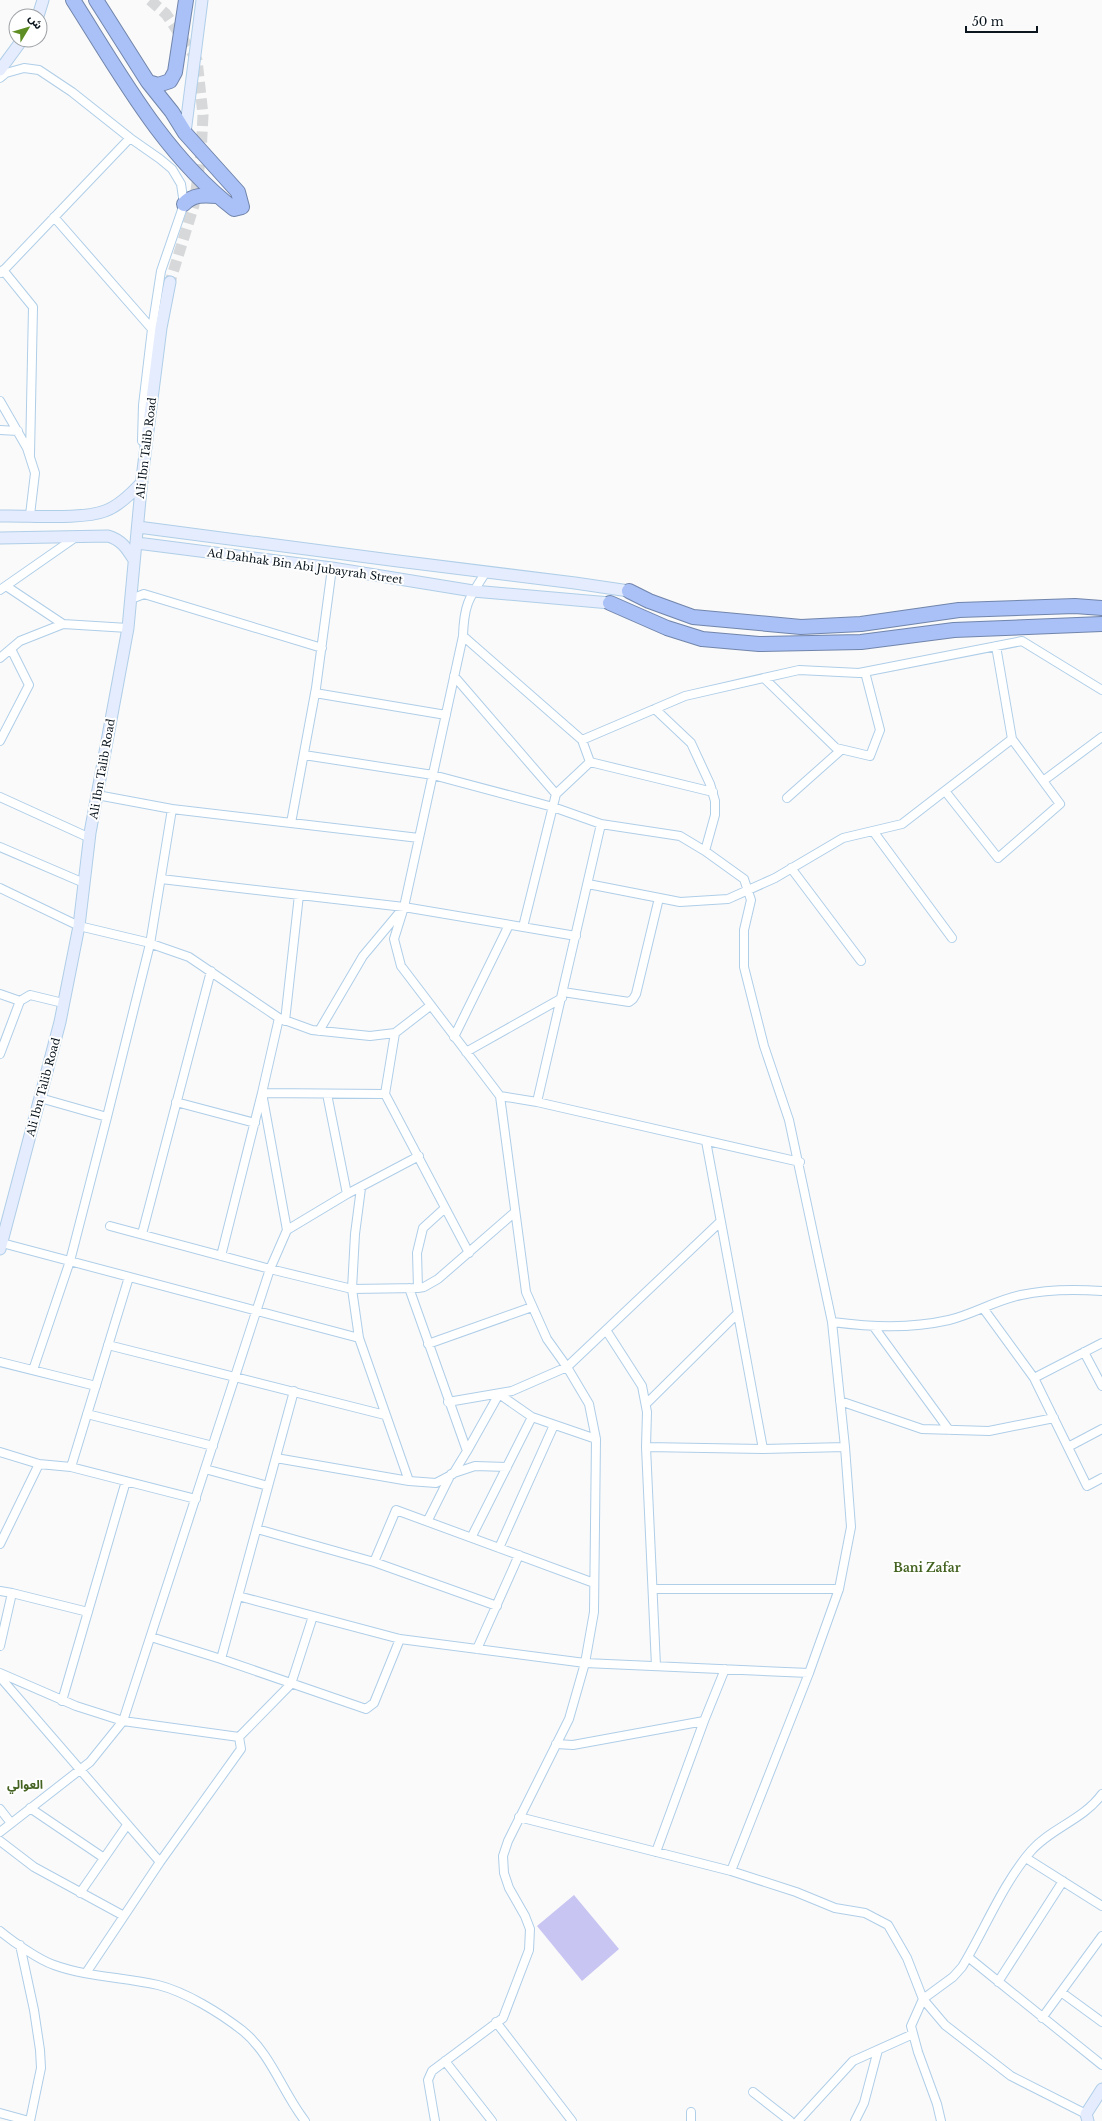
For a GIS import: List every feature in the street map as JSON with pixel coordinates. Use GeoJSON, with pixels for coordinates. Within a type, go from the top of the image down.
{"type":"FeatureCollection","features":[{"type":"Feature","properties":{"kind":"highway"},"geometry":{"type":"LineString","coordinates":[[74,0],[146,116],[217,196],[234,209],[242,207],[238,192],[184,133],[172,112],[148,82],[96,0]]}},
{"type":"Feature","properties":{"kind":"highway"},"geometry":{"type":"LineString","coordinates":[[148,82],[158,86],[170,81],[175,72],[186,0]]}},
{"type":"Feature","properties":{"kind":"highway"},"geometry":{"type":"LineString","coordinates":[[184,204],[190,198],[204,195],[217,196]]}},
{"type":"Feature","properties":{"kind":"highway"},"geometry":{"type":"LineString","coordinates":[[629,591],[649,602],[694,616],[801,628],[861,624],[959,610],[1076,606],[1102,608]]}},
{"type":"Feature","properties":{"kind":"highway"},"geometry":{"type":"LineString","coordinates":[[610,603],[667,628],[702,639],[759,644],[861,642],[954,630],[1102,624]]}},
{"type":"Feature","properties":{"kind":"main road"},"geometry":{"type":"LineString","coordinates":[[184,133],[202,0]]}},
{"type":"Feature","properties":{"kind":"main road"},"geometry":{"type":"LineString","coordinates":[[0,70],[16,48]]}},
{"type":"Feature","properties":{"kind":"main road","name":"Ali Ibn Talib Road"},"geometry":{"type":"LineString","coordinates":[[1,1246],[40,1098],[63,1003],[79,926],[97,795],[128,628],[142,480],[161,328],[170,282]]}},
{"type":"Feature","properties":{"kind":"main road"},"geometry":{"type":"LineString","coordinates":[[0,516],[86,515],[106,511],[128,496],[142,480]]}},
{"type":"Feature","properties":{"kind":"main road"},"geometry":{"type":"LineString","coordinates":[[138,527],[629,591]]}},
{"type":"Feature","properties":{"kind":"main road"},"geometry":{"type":"LineString","coordinates":[[0,538],[108,536],[118,539],[125,546],[134,560]]}},
{"type":"Feature","properties":{"kind":"main road","name":"Ad Dahhak Bin Abi Jubayrah Street"},"geometry":{"type":"LineString","coordinates":[[136,543],[332,568],[473,591],[610,603]]}},
{"type":"Feature","properties":{"kind":"main road"},"geometry":{"type":"LineString","coordinates":[[1087,2117],[1102,2089]]}},
{"type":"Feature","properties":{"kind":"street"},"geometry":{"type":"LineString","coordinates":[[0,78],[6,73],[24,68],[39,70],[72,92],[130,138],[160,159],[172,169],[181,184],[184,204],[161,271],[152,329],[143,406],[142,480]]}},
{"type":"Feature","properties":{"kind":"street"},"geometry":{"type":"LineString","coordinates":[[30,455],[33,307],[2,272],[130,138]]}},
{"type":"Feature","properties":{"kind":"street"},"geometry":{"type":"LineString","coordinates":[[54,217],[152,329]]}},
{"type":"Feature","properties":{"kind":"street"},"geometry":{"type":"LineString","coordinates":[[0,401],[30,455],[35,473],[30,515]]}},
{"type":"Feature","properties":{"kind":"street"},"geometry":{"type":"LineString","coordinates":[[0,430],[18,431]]}},
{"type":"Feature","properties":{"kind":"street"},"geometry":{"type":"LineString","coordinates":[[63,624],[3,588],[77,536]]}},
{"type":"Feature","properties":{"kind":"street"},"geometry":{"type":"LineString","coordinates":[[291,823],[315,693],[332,568]]}},
{"type":"Feature","properties":{"kind":"street"},"geometry":{"type":"LineString","coordinates":[[434,2121],[428,2080],[432,2071],[502,2018],[529,1950],[531,1940],[530,1929],[525,1916],[509,1888],[504,1873],[503,1856],[508,1841],[569,1719],[585,1663],[594,1612],[596,1439],[589,1404],[567,1367],[546,1339],[526,1292],[500,1096],[401,966],[394,939],[404,907],[463,636],[463,612],[473,591],[486,572]]}},
{"type":"Feature","properties":{"kind":"street"},"geometry":{"type":"LineString","coordinates":[[131,599],[144,594],[322,648]]}},
{"type":"Feature","properties":{"kind":"street"},"geometry":{"type":"LineString","coordinates":[[0,658],[20,641],[63,624],[128,628]]}},
{"type":"Feature","properties":{"kind":"street"},"geometry":{"type":"LineString","coordinates":[[463,636],[582,740],[590,762]]}},
{"type":"Feature","properties":{"kind":"street"},"geometry":{"type":"LineString","coordinates":[[582,740],[685,696],[799,670],[865,672],[1022,641],[1102,690]]}},
{"type":"Feature","properties":{"kind":"street"},"geometry":{"type":"LineString","coordinates":[[946,790],[998,858],[1060,804],[1012,739],[996,646]]}},
{"type":"Feature","properties":{"kind":"street"},"geometry":{"type":"LineString","coordinates":[[0,741],[29,685],[11,649]]}},
{"type":"Feature","properties":{"kind":"street"},"geometry":{"type":"LineString","coordinates":[[764,678],[836,748],[870,756],[880,730],[865,672]]}},
{"type":"Feature","properties":{"kind":"street"},"geometry":{"type":"LineString","coordinates":[[454,676],[556,794]]}},
{"type":"Feature","properties":{"kind":"street"},"geometry":{"type":"LineString","coordinates":[[315,693],[446,715]]}},
{"type":"Feature","properties":{"kind":"street"},"geometry":{"type":"LineString","coordinates":[[655,709],[691,743],[713,792],[715,801],[715,815],[705,850]]}},
{"type":"Feature","properties":{"kind":"street"},"geometry":{"type":"LineString","coordinates":[[1043,781],[1102,737]]}},
{"type":"Feature","properties":{"kind":"street"},"geometry":{"type":"LineString","coordinates":[[588,884],[680,902],[728,899],[791,868],[843,838],[902,824],[1012,739]]}},
{"type":"Feature","properties":{"kind":"street"},"geometry":{"type":"LineString","coordinates":[[786,798],[841,750]]}},
{"type":"Feature","properties":{"kind":"street"},"geometry":{"type":"LineString","coordinates":[[304,754],[432,775],[553,807],[601,824],[680,836],[705,850],[744,879],[751,900],[744,930],[744,967],[764,1046],[790,1120],[800,1162],[832,1322],[845,1447],[851,1528],[839,1589],[809,1673],[731,1871]]}},
{"type":"Feature","properties":{"kind":"street"},"geometry":{"type":"LineString","coordinates":[[523,927],[556,794],[590,762]]}},
{"type":"Feature","properties":{"kind":"street"},"geometry":{"type":"LineString","coordinates":[[590,762],[713,792]]}},
{"type":"Feature","properties":{"kind":"street"},"geometry":{"type":"LineString","coordinates":[[97,795],[172,809],[419,838]]}},
{"type":"Feature","properties":{"kind":"street"},"geometry":{"type":"LineString","coordinates":[[0,797],[90,838]]}},
{"type":"Feature","properties":{"kind":"street"},"geometry":{"type":"LineString","coordinates":[[33,1370],[70,1261],[150,944],[172,809]]}},
{"type":"Feature","properties":{"kind":"street"},"geometry":{"type":"LineString","coordinates":[[537,1102],[601,824]]}},
{"type":"Feature","properties":{"kind":"street"},"geometry":{"type":"LineString","coordinates":[[873,831],[952,938]]}},
{"type":"Feature","properties":{"kind":"street"},"geometry":{"type":"LineString","coordinates":[[0,847],[84,883]]}},
{"type":"Feature","properties":{"kind":"street"},"geometry":{"type":"LineString","coordinates":[[791,868],[861,961]]}},
{"type":"Feature","properties":{"kind":"street"},"geometry":{"type":"LineString","coordinates":[[161,879],[404,907],[576,936]]}},
{"type":"Feature","properties":{"kind":"street"},"geometry":{"type":"LineString","coordinates":[[0,888],[79,926],[150,944],[189,957],[282,1020],[319,1031],[370,1036],[395,1033],[430,1006]]}},
{"type":"Feature","properties":{"kind":"street"},"geometry":{"type":"LineString","coordinates":[[221,1256],[282,1020],[299,895]]}},
{"type":"Feature","properties":{"kind":"street"},"geometry":{"type":"LineString","coordinates":[[466,1052],[562,995],[629,1002],[633,999],[636,994],[659,898]]}},
{"type":"Feature","properties":{"kind":"street"},"geometry":{"type":"LineString","coordinates":[[319,1031],[363,956],[404,907]]}},
{"type":"Feature","properties":{"kind":"street"},"geometry":{"type":"LineString","coordinates":[[454,1037],[509,925]]}},
{"type":"Feature","properties":{"kind":"street"},"geometry":{"type":"LineString","coordinates":[[142,1234],[211,971]]}},
{"type":"Feature","properties":{"kind":"street"},"geometry":{"type":"LineString","coordinates":[[0,994],[20,1001]]}},
{"type":"Feature","properties":{"kind":"street"},"geometry":{"type":"LineString","coordinates":[[0,1054],[20,1001],[30,995],[63,1003]]}},
{"type":"Feature","properties":{"kind":"street"},"geometry":{"type":"LineString","coordinates":[[395,1033],[385,1094],[419,1156],[468,1253]]}},
{"type":"Feature","properties":{"kind":"street"},"geometry":{"type":"LineString","coordinates":[[262,1093],[385,1094]]}},
{"type":"Feature","properties":{"kind":"street"},"geometry":{"type":"LineString","coordinates":[[0,1832],[90,1762],[124,1721],[270,1269],[287,1230],[262,1093]]}},
{"type":"Feature","properties":{"kind":"street"},"geometry":{"type":"LineString","coordinates":[[327,1094],[347,1194]]}},
{"type":"Feature","properties":{"kind":"street"},"geometry":{"type":"LineString","coordinates":[[500,1096],[537,1102],[800,1162]]}},
{"type":"Feature","properties":{"kind":"street"},"geometry":{"type":"LineString","coordinates":[[40,1098],[107,1117]]}},
{"type":"Feature","properties":{"kind":"street"},"geometry":{"type":"LineString","coordinates":[[176,1102],[255,1123]]}},
{"type":"Feature","properties":{"kind":"street"},"geometry":{"type":"LineString","coordinates":[[706,1141],[763,1449]]}},
{"type":"Feature","properties":{"kind":"street"},"geometry":{"type":"LineString","coordinates":[[287,1230],[347,1194],[361,1188],[419,1156]]}},
{"type":"Feature","properties":{"kind":"street"},"geometry":{"type":"LineString","coordinates":[[361,1188],[355,1234],[352,1289],[359,1338],[409,1481]]}},
{"type":"Feature","properties":{"kind":"street"},"geometry":{"type":"LineString","coordinates":[[445,1208],[423,1228],[418,1253],[414,1288],[428,1344],[467,1451]]}},
{"type":"Feature","properties":{"kind":"street"},"geometry":{"type":"LineString","coordinates":[[110,1226],[270,1269],[352,1289],[414,1288],[424,1287],[438,1279],[516,1212]]}},
{"type":"Feature","properties":{"kind":"street"},"geometry":{"type":"LineString","coordinates":[[448,1402],[512,1391],[567,1367],[720,1223]]}},
{"type":"Feature","properties":{"kind":"street"},"geometry":{"type":"LineString","coordinates":[[1,1246],[70,1261],[359,1338]]}},
{"type":"Feature","properties":{"kind":"street"},"geometry":{"type":"LineString","coordinates":[[71,1467],[129,1277]]}},
{"type":"Feature","properties":{"kind":"street"},"geometry":{"type":"LineString","coordinates":[[832,1322],[874,1327],[915,1326],[950,1319],[1020,1295],[1069,1288],[1102,1291]]}},
{"type":"Feature","properties":{"kind":"street"},"geometry":{"type":"LineString","coordinates":[[428,1344],[532,1307]]}},
{"type":"Feature","properties":{"kind":"street"},"geometry":{"type":"LineString","coordinates":[[983,1308],[1034,1378],[1087,1486],[1102,1478]]}},
{"type":"Feature","properties":{"kind":"street"},"geometry":{"type":"LineString","coordinates":[[646,1404],[737,1314]]}},
{"type":"Feature","properties":{"kind":"street"},"geometry":{"type":"LineString","coordinates":[[874,1327],[949,1430]]}},
{"type":"Feature","properties":{"kind":"street"},"geometry":{"type":"LineString","coordinates":[[606,1330],[642,1386],[646,1404],[646,1447],[656,1666]]}},
{"type":"Feature","properties":{"kind":"street"},"geometry":{"type":"LineString","coordinates":[[1034,1378],[1102,1343]]}},
{"type":"Feature","properties":{"kind":"street"},"geometry":{"type":"LineString","coordinates":[[108,1345],[386,1415]]}},
{"type":"Feature","properties":{"kind":"street"},"geometry":{"type":"LineString","coordinates":[[1084,1352],[1102,1386]]}},
{"type":"Feature","properties":{"kind":"street"},"geometry":{"type":"LineString","coordinates":[[0,1362],[96,1386]]}},
{"type":"Feature","properties":{"kind":"street"},"geometry":{"type":"LineString","coordinates":[[221,1659],[294,1391]]}},
{"type":"Feature","properties":{"kind":"street"},"geometry":{"type":"LineString","coordinates":[[499,1394],[532,1417],[596,1439]]}},
{"type":"Feature","properties":{"kind":"street"},"geometry":{"type":"LineString","coordinates":[[428,1520],[451,1474],[467,1451],[499,1394]]}},
{"type":"Feature","properties":{"kind":"street"},"geometry":{"type":"LineString","coordinates":[[840,1401],[922,1429],[989,1431],[1054,1418]]}},
{"type":"Feature","properties":{"kind":"street"},"geometry":{"type":"LineString","coordinates":[[87,1414],[213,1446]]}},
{"type":"Feature","properties":{"kind":"street"},"geometry":{"type":"LineString","coordinates":[[472,1536],[532,1417]]}},
{"type":"Feature","properties":{"kind":"street"},"geometry":{"type":"LineString","coordinates":[[500,1548],[554,1425]]}},
{"type":"Feature","properties":{"kind":"street"},"geometry":{"type":"LineString","coordinates":[[1068,1447],[1102,1428]]}},
{"type":"Feature","properties":{"kind":"street"},"geometry":{"type":"LineString","coordinates":[[646,1447],[763,1449],[845,1447]]}},
{"type":"Feature","properties":{"kind":"street"},"geometry":{"type":"LineString","coordinates":[[0,1452],[38,1464],[71,1467],[196,1499]]}},
{"type":"Feature","properties":{"kind":"street"},"geometry":{"type":"LineString","coordinates":[[276,1458],[409,1481],[436,1483],[451,1474],[475,1466],[507,1467]]}},
{"type":"Feature","properties":{"kind":"street"},"geometry":{"type":"LineString","coordinates":[[0,1544],[38,1464]]}},
{"type":"Feature","properties":{"kind":"street"},"geometry":{"type":"LineString","coordinates":[[205,1469],[268,1486]]}},
{"type":"Feature","properties":{"kind":"street"},"geometry":{"type":"LineString","coordinates":[[62,1700],[126,1481]]}},
{"type":"Feature","properties":{"kind":"street"},"geometry":{"type":"LineString","coordinates":[[374,1562],[396,1510],[472,1536],[594,1583]]}},
{"type":"Feature","properties":{"kind":"street"},"geometry":{"type":"LineString","coordinates":[[257,1529],[374,1562],[497,1606]]}},
{"type":"Feature","properties":{"kind":"street"},"geometry":{"type":"LineString","coordinates":[[477,1649],[519,1555]]}},
{"type":"Feature","properties":{"kind":"street"},"geometry":{"type":"LineString","coordinates":[[653,1589],[839,1589]]}},
{"type":"Feature","properties":{"kind":"street"},"geometry":{"type":"LineString","coordinates":[[0,1590],[88,1612]]}},
{"type":"Feature","properties":{"kind":"street"},"geometry":{"type":"LineString","coordinates":[[0,1646],[12,1593]]}},
{"type":"Feature","properties":{"kind":"street"},"geometry":{"type":"LineString","coordinates":[[238,1596],[400,1639],[585,1663],[809,1673]]}},
{"type":"Feature","properties":{"kind":"street"},"geometry":{"type":"LineString","coordinates":[[239,1737],[291,1684],[313,1616]]}},
{"type":"Feature","properties":{"kind":"street"},"geometry":{"type":"LineString","coordinates":[[151,1637],[221,1659],[366,1709],[374,1703],[400,1639]]}},
{"type":"Feature","properties":{"kind":"street"},"geometry":{"type":"LineString","coordinates":[[656,1852],[704,1721],[725,1669]]}},
{"type":"Feature","properties":{"kind":"street"},"geometry":{"type":"LineString","coordinates":[[0,1673],[62,1700],[124,1721],[239,1737]]}},
{"type":"Feature","properties":{"kind":"street"},"geometry":{"type":"LineString","coordinates":[[0,1677],[160,1862]]}},
{"type":"Feature","properties":{"kind":"street"},"geometry":{"type":"LineString","coordinates":[[556,1744],[573,1745],[704,1721]]}},
{"type":"Feature","properties":{"kind":"street"},"geometry":{"type":"LineString","coordinates":[[86,1973],[160,1862],[241,1749],[239,1737]]}},
{"type":"Feature","properties":{"kind":"street"},"geometry":{"type":"LineString","coordinates":[[941,2121],[911,2026],[923,1999],[953,1977],[968,1957],[1016,1871],[1039,1843],[1084,1813],[1102,1794]]}},
{"type":"Feature","properties":{"kind":"street"},"geometry":{"type":"LineString","coordinates":[[30,1808],[104,1858]]}},
{"type":"Feature","properties":{"kind":"street"},"geometry":{"type":"LineString","coordinates":[[0,1809],[11,1823]]}},
{"type":"Feature","properties":{"kind":"street"},"geometry":{"type":"LineString","coordinates":[[520,1817],[731,1871],[796,1892],[835,1908],[865,1913],[888,1925],[907,1958],[923,1999],[945,2025],[1011,2076],[1087,2117]]}},
{"type":"Feature","properties":{"kind":"street"},"geometry":{"type":"LineString","coordinates":[[80,1893],[127,1825]]}},
{"type":"Feature","properties":{"kind":"street"},"geometry":{"type":"LineString","coordinates":[[0,1842],[34,1867],[124,1916]]}},
{"type":"Feature","properties":{"kind":"street"},"geometry":{"type":"LineString","coordinates":[[1026,1858],[1102,1906]]}},
{"type":"Feature","properties":{"kind":"street"},"geometry":{"type":"LineString","coordinates":[[998,1982],[1063,1881]]}},
{"type":"Feature","properties":{"kind":"street"},"geometry":{"type":"LineString","coordinates":[[0,1931],[52,1965],[86,1973],[159,1986],[207,2006],[244,2032],[263,2054],[295,2109],[305,2121]]}},
{"type":"Feature","properties":{"kind":"street"},"geometry":{"type":"LineString","coordinates":[[1042,2018],[1102,1936]]}},
{"type":"Feature","properties":{"kind":"street"},"geometry":{"type":"LineString","coordinates":[[0,2113],[29,2121],[40,2062],[34,2010],[20,1945]]}},
{"type":"Feature","properties":{"kind":"street"},"geometry":{"type":"LineString","coordinates":[[968,1957],[1102,2065]]}},
{"type":"Feature","properties":{"kind":"street"},"geometry":{"type":"LineString","coordinates":[[1061,1992],[1102,2022]]}},
{"type":"Feature","properties":{"kind":"street"},"geometry":{"type":"LineString","coordinates":[[496,2022],[572,2121]]}},
{"type":"Feature","properties":{"kind":"street"},"geometry":{"type":"LineString","coordinates":[[798,2121],[853,2061],[913,2034]]}},
{"type":"Feature","properties":{"kind":"street"},"geometry":{"type":"LineString","coordinates":[[855,2121],[864,2103],[878,2050]]}},
{"type":"Feature","properties":{"kind":"street"},"geometry":{"type":"LineString","coordinates":[[445,2061],[492,2121]]}},
{"type":"Feature","properties":{"kind":"street"},"geometry":{"type":"LineString","coordinates":[[754,2092],[790,2121]]}},
{"type":"Feature","properties":{"kind":"street"},"geometry":{"type":"LineString","coordinates":[[691,2112],[691,2121]]}},
{"type":"Feature","properties":{"kind":"shaded area"},"geometry":{"type":"Polygon","coordinates":[[[574,1895],[619,1949],[582,1981],[537,1926],[574,1895]]]}},
{"type":"Feature","properties":{"kind":"tunnel"},"geometry":{"type":"LineString","coordinates":[[150,0],[166,14],[197,60],[203,115],[201,154],[194,205],[170,282]]}},
{"type":"Feature","properties":{"kind":"district","name":"Bani Zafar"},"geometry":{"type":"Point","coordinates":[927,1567]}},
{"type":"Feature","properties":{"kind":"district","name":"العوالي"},"geometry":{"type":"Point","coordinates":[25,1784]}}]}
